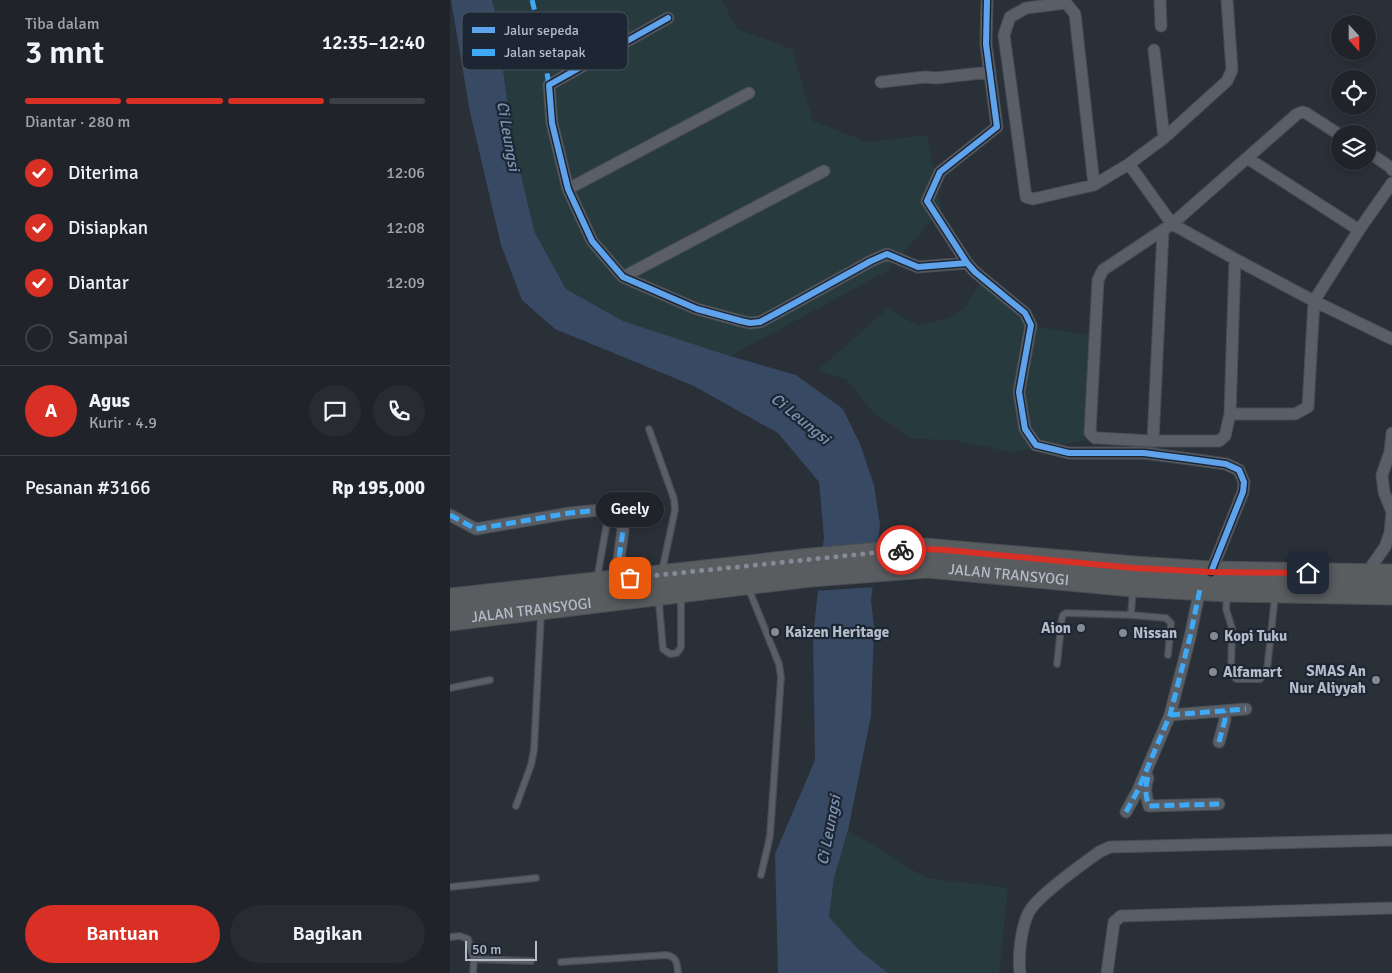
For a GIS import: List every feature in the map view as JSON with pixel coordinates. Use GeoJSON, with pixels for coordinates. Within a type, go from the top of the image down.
{"type":"FeatureCollection","features":[{"type":"Feature","properties":{"kind":"highway","name":"JALAN TRANSYOGI"},"geometry":{"type":"LineString","coordinates":[[450,599],[661,576],[811,568],[890,560],[939,550],[1134,568],[1205,580],[1228,591],[1392,594]]}},
{"type":"Feature","properties":{"kind":"highway","name":"JALAN TRANSYOGI"},"geometry":{"type":"LineString","coordinates":[[890,560],[942,568],[1133,586],[1205,580],[1366,574],[1392,575]]}},
{"type":"Feature","properties":{"kind":"highway","name":"JALAN TRANSYOGI"},"geometry":{"type":"LineString","coordinates":[[450,620],[747,584],[811,568]]}},
{"type":"Feature","properties":{"kind":"street"},"geometry":{"type":"LineString","coordinates":[[987,0],[986,44],[996,127],[940,172],[927,201],[966,263],[1025,313],[1031,325],[1019,392],[1025,429],[1036,445],[1068,453],[1144,453],[1190,458],[1226,464],[1239,470],[1244,482],[1243,492],[1205,580],[1190,637],[1173,720],[1152,764],[1146,784],[1146,796],[1149,806],[1219,804]]}},
{"type":"Feature","properties":{"kind":"street"},"geometry":{"type":"LineString","coordinates":[[1160,0],[1161,26]]}},
{"type":"Feature","properties":{"kind":"street"},"geometry":{"type":"LineString","coordinates":[[1094,185],[1075,14],[1066,3],[1026,8],[1010,16],[1004,35],[1026,197],[1033,199],[1094,185],[1129,164],[1164,138],[1227,81],[1232,70],[1227,0]]}},
{"type":"Feature","properties":{"kind":"street"},"geometry":{"type":"LineString","coordinates":[[628,41],[668,18]]}},
{"type":"Feature","properties":{"kind":"street"},"geometry":{"type":"LineString","coordinates":[[1154,50],[1164,138]]}},
{"type":"Feature","properties":{"kind":"street"},"geometry":{"type":"LineString","coordinates":[[576,70],[549,85],[552,123],[568,189],[592,241],[623,277],[697,309],[750,323],[760,322],[768,318],[887,254],[896,256],[918,267],[966,263]]}},
{"type":"Feature","properties":{"kind":"street"},"geometry":{"type":"LineString","coordinates":[[881,82],[990,72]]}},
{"type":"Feature","properties":{"kind":"street"},"geometry":{"type":"LineString","coordinates":[[568,189],[749,93]]}},
{"type":"Feature","properties":{"kind":"street"},"geometry":{"type":"LineString","coordinates":[[1235,260],[1230,414],[1225,436],[1219,441],[1153,441],[1095,438],[1090,433],[1098,280],[1103,270],[1172,224],[1297,114],[1306,113],[1331,129]]}},
{"type":"Feature","properties":{"kind":"street"},"geometry":{"type":"LineString","coordinates":[[1376,157],[1392,170]]}},
{"type":"Feature","properties":{"kind":"street"},"geometry":{"type":"LineString","coordinates":[[1247,158],[1359,230]]}},
{"type":"Feature","properties":{"kind":"street"},"geometry":{"type":"LineString","coordinates":[[1129,164],[1172,224],[1235,260],[1314,301],[1392,338]]}},
{"type":"Feature","properties":{"kind":"street"},"geometry":{"type":"LineString","coordinates":[[623,277],[824,171]]}},
{"type":"Feature","properties":{"kind":"street"},"geometry":{"type":"LineString","coordinates":[[1230,414],[1295,414],[1308,407],[1314,301],[1359,230],[1392,183]]}},
{"type":"Feature","properties":{"kind":"street"},"geometry":{"type":"LineString","coordinates":[[1153,441],[1162,231]]}},
{"type":"Feature","properties":{"kind":"street"},"geometry":{"type":"LineString","coordinates":[[1366,574],[1385,547],[1391,533],[1392,512],[1384,492],[1382,476],[1390,452],[1392,433]]}},
{"type":"Feature","properties":{"kind":"street"},"geometry":{"type":"LineString","coordinates":[[1382,476],[1386,483],[1392,487]]}},
{"type":"Feature","properties":{"kind":"street"},"geometry":{"type":"LineString","coordinates":[[450,515],[476,529],[570,513],[611,509],[620,514],[622,530],[606,581]]}},
{"type":"Feature","properties":{"kind":"street"},"geometry":{"type":"LineString","coordinates":[[1174,714],[1246,709]]}},
{"type":"Feature","properties":{"kind":"street"},"geometry":{"type":"LineString","coordinates":[[1219,742],[1224,711]]}},
{"type":"Feature","properties":{"kind":"street"},"geometry":{"type":"LineString","coordinates":[[1126,812],[1174,714]]}},
{"type":"Feature","properties":{"kind":"street"},"geometry":{"type":"LineString","coordinates":[[1020,973],[1023,927],[1029,911],[1039,900],[1099,852],[1110,846],[1392,840]]}},
{"type":"Feature","properties":{"kind":"street"},"geometry":{"type":"LineString","coordinates":[[1107,973],[1114,922],[1121,916],[1392,908]]}},
{"type":"Feature","properties":{"kind":"lane"},"geometry":{"type":"LineString","coordinates":[[648,429],[674,499],[675,510],[661,576]]}},
{"type":"Feature","properties":{"kind":"lane"},"geometry":{"type":"LineString","coordinates":[[606,581],[607,522]]}},
{"type":"Feature","properties":{"kind":"lane"},"geometry":{"type":"LineString","coordinates":[[747,584],[780,664],[781,677],[770,836],[761,875]]}},
{"type":"Feature","properties":{"kind":"lane"},"geometry":{"type":"LineString","coordinates":[[1131,615],[1133,586]]}},
{"type":"Feature","properties":{"kind":"lane"},"geometry":{"type":"LineString","coordinates":[[660,603],[663,649],[670,654],[677,654],[681,647],[681,591]]}},
{"type":"Feature","properties":{"kind":"lane"},"geometry":{"type":"LineString","coordinates":[[1228,591],[1226,609],[1232,628],[1230,672],[1236,679],[1260,679],[1267,670],[1275,591]]}},
{"type":"Feature","properties":{"kind":"lane"},"geometry":{"type":"LineString","coordinates":[[516,806],[531,765],[534,750],[542,608]]}},
{"type":"Feature","properties":{"kind":"lane"},"geometry":{"type":"LineString","coordinates":[[1056,664],[1064,614],[1131,615],[1166,618],[1171,623],[1168,655]]}},
{"type":"Feature","properties":{"kind":"lane"},"geometry":{"type":"LineString","coordinates":[[450,688],[490,680]]}},
{"type":"Feature","properties":{"kind":"lane"},"geometry":{"type":"LineString","coordinates":[[450,887],[536,878]]}},
{"type":"Feature","properties":{"kind":"lane"},"geometry":{"type":"LineString","coordinates":[[450,937],[460,936],[468,939],[474,959],[473,973]]}},
{"type":"Feature","properties":{"kind":"lane"},"geometry":{"type":"LineString","coordinates":[[561,962],[666,955],[673,956],[677,961],[678,973]]}},
{"type":"Feature","properties":{"kind":"lane"},"geometry":{"type":"LineString","coordinates":[[474,959],[531,961]]}},
{"type":"Feature","properties":{"kind":"green space"},"geometry":{"type":"Polygon","coordinates":[[[492,0],[722,0],[737,29],[792,49],[813,121],[867,142],[927,135],[942,209],[887,271],[730,356],[623,321],[566,289],[535,233],[513,143],[503,70],[628,70],[628,12],[495,11],[492,0]]]}},
{"type":"Feature","properties":{"kind":"green space"},"geometry":{"type":"Polygon","coordinates":[[[980,284],[1014,307],[1031,327],[1088,335],[1084,441],[1011,452],[953,440],[914,439],[874,413],[847,380],[818,370],[888,308],[918,326],[948,318],[964,308],[980,284]]]}},
{"type":"Feature","properties":{"kind":"green space"},"geometry":{"type":"Polygon","coordinates":[[[848,830],[926,878],[1008,888],[999,973],[888,973],[858,949],[829,917],[834,878],[848,830]]]}},
{"type":"Feature","properties":{"kind":"water"},"geometry":{"type":"Polygon","coordinates":[[[451,0],[492,0],[495,12],[462,12],[462,65],[451,0]]]}},
{"type":"Feature","properties":{"kind":"water","name":"Ci Leungsi"},"geometry":{"type":"Polygon","coordinates":[[[463,70],[503,70],[513,143],[535,233],[566,289],[623,321],[730,356],[796,375],[843,409],[860,444],[874,485],[880,525],[871,601],[874,626],[871,716],[848,830],[834,878],[829,917],[858,949],[888,973],[778,973],[775,854],[815,760],[813,636],[824,537],[819,482],[778,433],[694,386],[555,329],[522,300],[501,245],[470,112],[463,70]]]}},
{"type":"Feature","properties":{"kind":"pier"},"geometry":{"type":"Polygon","coordinates":[[[878,565],[875,587],[815,591],[818,569],[878,565]]]}},
{"type":"Feature","properties":{"kind":"marked path"},"geometry":{"type":"LineString","coordinates":[[532,0],[535,12]]}},
{"type":"Feature","properties":{"kind":"marked path"},"geometry":{"type":"LineString","coordinates":[[546,70],[549,85]]}},
{"type":"Feature","properties":{"kind":"marked path"},"geometry":{"type":"LineString","coordinates":[[450,515],[476,529],[570,513],[611,509],[620,514],[623,530],[616,580]]}},
{"type":"Feature","properties":{"kind":"marked path"},"geometry":{"type":"LineString","coordinates":[[1126,812],[1138,790],[1170,715],[1200,589]]}},
{"type":"Feature","properties":{"kind":"marked path"},"geometry":{"type":"LineString","coordinates":[[1170,715],[1246,709]]}},
{"type":"Feature","properties":{"kind":"marked path"},"geometry":{"type":"LineString","coordinates":[[1219,742],[1225,720],[1224,711]]}},
{"type":"Feature","properties":{"kind":"marked path"},"geometry":{"type":"LineString","coordinates":[[1148,777],[1146,791],[1149,806],[1219,804]]}},
{"type":"Feature","properties":{"kind":"cycle path"},"geometry":{"type":"LineString","coordinates":[[987,0],[986,44],[997,127],[940,172],[927,201],[967,263],[975,272],[1025,313],[1031,325],[1019,392],[1025,429],[1036,445],[1069,453],[1144,453],[1226,464],[1239,470],[1244,482],[1243,492],[1211,572]]}},
{"type":"Feature","properties":{"kind":"cycle path"},"geometry":{"type":"LineString","coordinates":[[628,41],[668,18]]}},
{"type":"Feature","properties":{"kind":"cycle path"},"geometry":{"type":"LineString","coordinates":[[576,70],[549,85],[552,123],[568,189],[592,241],[623,277],[697,309],[750,323],[760,322],[887,254],[918,267],[967,263]]}},
{"type":"Feature","properties":{"kind":"way so far"},"geometry":{"type":"LineString","coordinates":[[630,578],[901,550]]}},
{"type":"Feature","properties":{"kind":"place","name":"Geely"},"geometry":{"type":"Point","coordinates":[630,578]}},
{"type":"Feature","properties":{"kind":"place","name":"Aion"},"geometry":{"type":"Point","coordinates":[1081,628]}},
{"type":"Feature","properties":{"kind":"place","name":"Kaizen Heritage"},"geometry":{"type":"Point","coordinates":[775,632]}},
{"type":"Feature","properties":{"kind":"place","name":"Nissan"},"geometry":{"type":"Point","coordinates":[1123,633]}},
{"type":"Feature","properties":{"kind":"place","name":"Kopi Tuku"},"geometry":{"type":"Point","coordinates":[1214,636]}},
{"type":"Feature","properties":{"kind":"place","name":"Alfamart"},"geometry":{"type":"Point","coordinates":[1213,672]}},
{"type":"Feature","properties":{"kind":"place","name":"SMAS An Nur Aliyyah"},"geometry":{"type":"Point","coordinates":[1376,680]}},
{"type":"Feature","properties":{"kind":"route"},"geometry":{"type":"LineString","coordinates":[[901,550],[946,550],[1134,568],[1211,572],[1308,573]]}}]}
